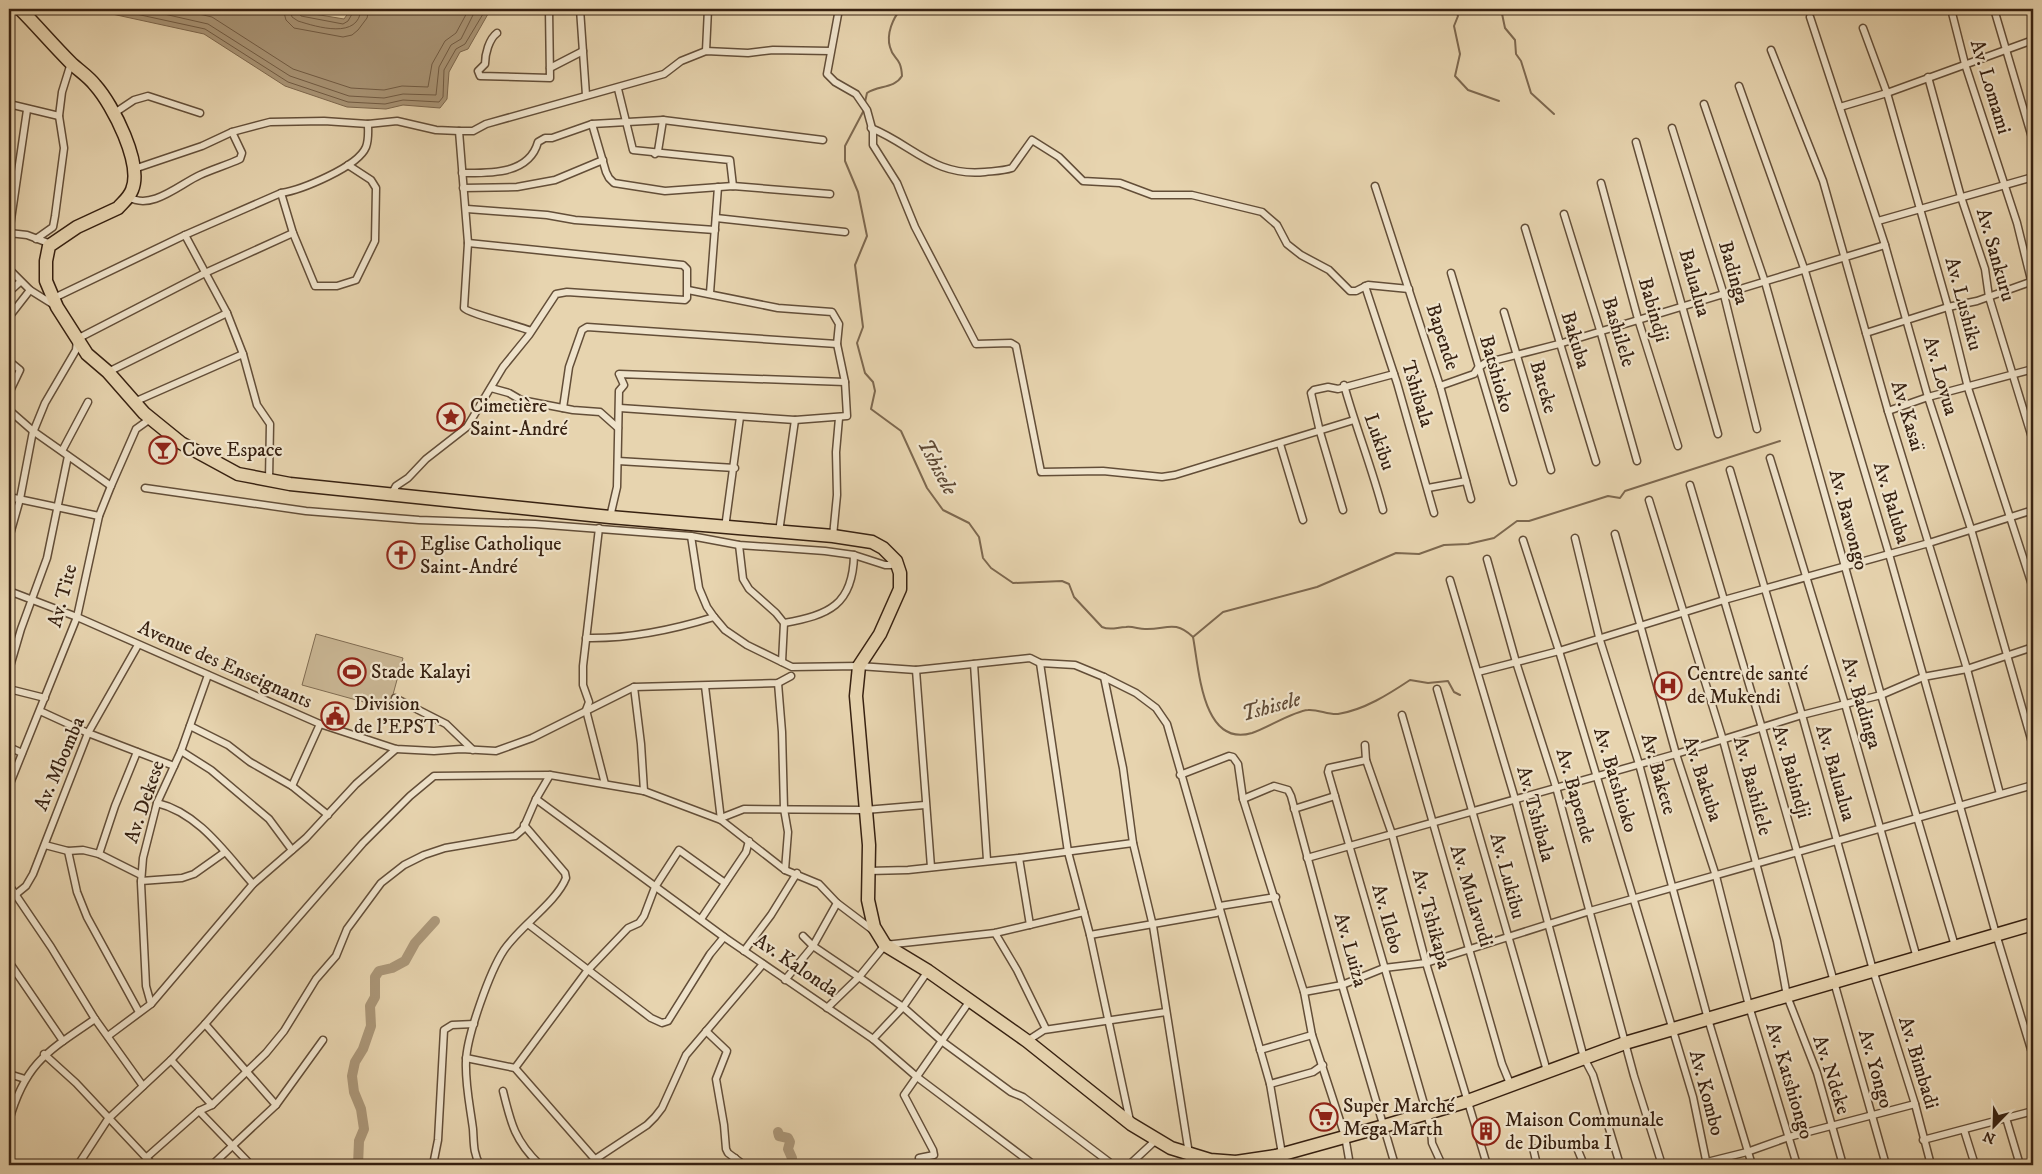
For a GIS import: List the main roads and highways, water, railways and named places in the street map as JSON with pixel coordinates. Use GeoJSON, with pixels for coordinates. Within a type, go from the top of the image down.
{"type":"FeatureCollection","features":[{"type":"Feature","properties":{"kind":"highway"},"geometry":{"type":"LineString","coordinates":[[20,9],[71,63],[96,86],[113,114],[132,156],[134,169],[133,189],[129,197],[118,208],[77,226],[51,244],[46,260],[46,281],[55,303],[87,354],[108,372],[150,419],[181,443],[238,474],[305,486],[725,528],[833,536],[872,542],[883,548],[896,561],[900,573],[900,589],[880,634],[859,666],[856,696],[869,845],[867,871],[869,912],[882,940],[1027,1041],[1131,1124],[1156,1140],[1210,1163],[1284,1160],[1344,1136],[1426,1114],[1511,1086],[1626,1043],[2033,924]]}},
{"type":"Feature","properties":{"kind":"water"},"geometry":{"type":"Polygon","coordinates":[[[89,9],[284,9],[344,19],[351,9],[488,9],[488,14],[468,49],[460,52],[449,72],[447,99],[440,108],[403,105],[386,109],[347,107],[285,86],[204,34],[89,9]]]}},
{"type":"Feature","properties":{"kind":"waterway","name":"Tshisele"},"geometry":{"type":"LineString","coordinates":[[865,102],[867,93],[895,83],[902,76],[899,61],[891,51],[889,42],[893,22],[901,9]]}},
{"type":"Feature","properties":{"kind":"waterway"},"geometry":{"type":"LineString","coordinates":[[1444,9],[1447,12],[1457,13],[1458,16],[1454,26],[1460,54],[1455,76],[1468,90],[1499,101]]}},
{"type":"Feature","properties":{"kind":"waterway"},"geometry":{"type":"LineString","coordinates":[[1501,9],[1505,28],[1515,40],[1516,54],[1521,61],[1531,93],[1554,114]]}},
{"type":"Feature","properties":{"kind":"waterway","name":"Tshisele"},"geometry":{"type":"LineString","coordinates":[[864,110],[845,146],[845,161],[858,192],[867,236],[855,265],[863,327],[857,343],[865,373],[873,382],[875,391],[871,409],[901,431],[927,488],[943,510],[969,523],[979,537],[983,558],[991,568],[1013,583],[1062,581],[1069,584],[1074,597],[1105,628],[1152,629],[1175,627],[1186,632],[1193,637],[1201,685],[1213,717],[1223,729],[1235,734],[1252,733],[1302,711],[1312,710],[1334,714],[1348,712],[1376,701],[1410,680],[1428,683],[1448,681],[1454,692],[1460,695]]}},
{"type":"Feature","properties":{"kind":"waterway"},"geometry":{"type":"LineString","coordinates":[[1193,637],[1223,612],[1317,587],[1396,553],[1419,554],[1444,545],[1468,544],[1494,538],[1517,521],[1529,521],[1608,496],[1620,498],[1625,491],[1780,441]]}},
{"type":"Feature","properties":{"kind":"waterway"},"geometry":{"type":"LineString","coordinates":[[358,1165],[359,1141],[364,1129],[361,1109],[354,1092],[352,1076],[355,1062],[363,1049],[371,1026],[370,1006],[375,997],[375,977],[379,971],[392,968],[405,961],[415,943],[435,921]]}},
{"type":"Feature","properties":{"kind":"waterway"},"geometry":{"type":"LineString","coordinates":[[778,1132],[779,1136],[788,1138],[790,1142],[788,1149],[792,1158],[791,1165]]}},
{"type":"Feature","properties":{"kind":"place","name":"Cimetière Saint-André"},"geometry":{"type":"Point","coordinates":[451,417]}},
{"type":"Feature","properties":{"kind":"place","name":"Cove Espace"},"geometry":{"type":"Point","coordinates":[163,450]}},
{"type":"Feature","properties":{"kind":"place","name":"Eglise Catholique Saint-André"},"geometry":{"type":"Point","coordinates":[401,555]}},
{"type":"Feature","properties":{"kind":"place","name":"Stade Kalayi"},"geometry":{"type":"Point","coordinates":[352,672]}},
{"type":"Feature","properties":{"kind":"place","name":"Centre de santé de Mukendi"},"geometry":{"type":"Point","coordinates":[1668,686]}},
{"type":"Feature","properties":{"kind":"place","name":"Division de l'EPST"},"geometry":{"type":"Point","coordinates":[335,716]}},
{"type":"Feature","properties":{"kind":"place","name":"Super Marché Mega Marth"},"geometry":{"type":"Point","coordinates":[1324,1117]}},
{"type":"Feature","properties":{"kind":"place","name":"Maison Communale de Dibumba I"},"geometry":{"type":"Point","coordinates":[1486,1131]}}]}
